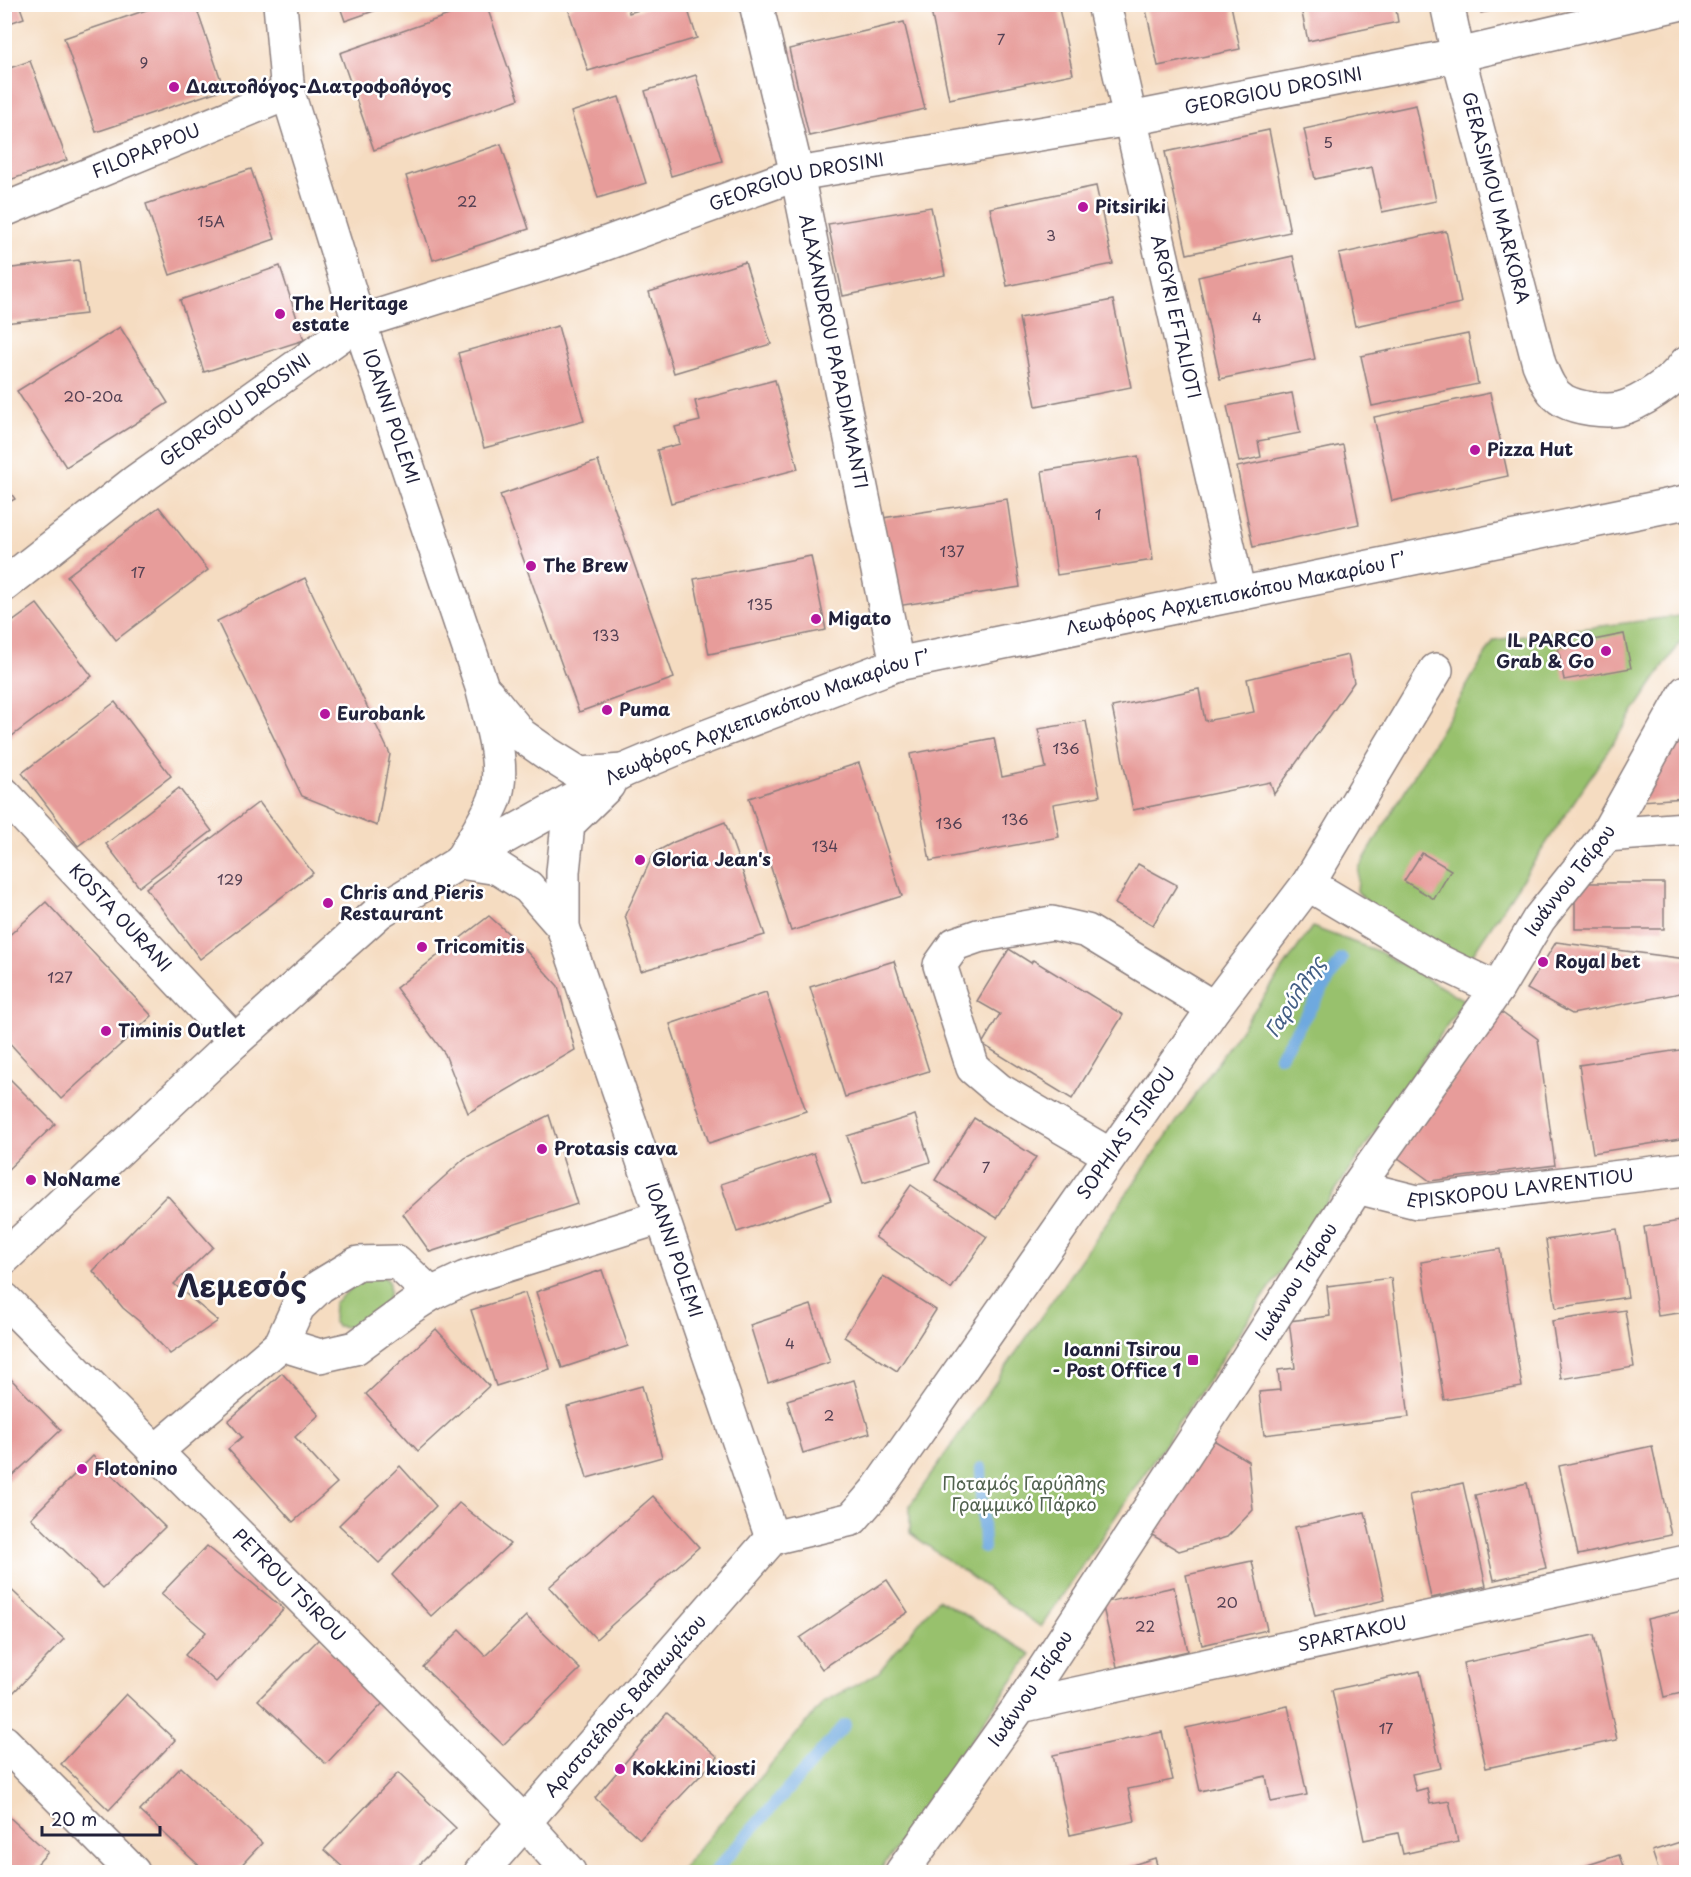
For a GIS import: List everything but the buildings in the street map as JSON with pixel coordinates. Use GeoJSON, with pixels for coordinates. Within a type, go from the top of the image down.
{"type":"FeatureCollection","features":[{"type":"Feature","properties":{"kind":"street","name":"IOANNI POLEMI"},"geometry":{"type":"LineString","coordinates":[[280,4],[288,93],[359,322],[482,687],[497,748],[498,777],[495,800],[460,862],[498,868],[528,887],[563,927]]}},
{"type":"Feature","properties":{"kind":"street","name":"ALAXANDROU PAPADIAMANTI"},"geometry":{"type":"LineString","coordinates":[[756,4],[797,174],[897,664]]}},
{"type":"Feature","properties":{"kind":"street","name":"ARGYRI EFTALIOTI"},"geometry":{"type":"LineString","coordinates":[[1104,4],[1239,594]]}},
{"type":"Feature","properties":{"kind":"street","name":"GERASIMOU MARKORA"},"geometry":{"type":"LineString","coordinates":[[1447,4],[1458,55],[1539,364],[1549,387],[1564,401],[1588,409],[1619,409],[1655,393],[1686,363]]}},
{"type":"Feature","properties":{"kind":"street","name":"GEORGIOU DROSINI"},"geometry":{"type":"LineString","coordinates":[[4,585],[135,482],[359,322],[582,252],[797,174],[1130,119],[1458,55],[1678,4]]}},
{"type":"Feature","properties":{"kind":"street","name":"FILOPAPPOU"},"geometry":{"type":"LineString","coordinates":[[4,210],[288,93]]}},
{"type":"Feature","properties":{"kind":"street","name":"Λεωφόρος Αρχιεπισκόπου Μακαρίου Γ’"},"geometry":{"type":"LineString","coordinates":[[4,1258],[236,1041],[379,912],[460,862],[623,771],[692,742],[897,664],[1686,502]]}},
{"type":"Feature","properties":{"kind":"street","name":"SOPHIAS TSIROU"},"geometry":{"type":"LineString","coordinates":[[772,1538],[852,1520],[877,1490],[1214,1008],[1308,884],[1436,670]]}},
{"type":"Feature","properties":{"kind":"street","name":"IOANNI POLEMI"},"geometry":{"type":"LineString","coordinates":[[482,687],[521,735],[580,774],[623,771]]}},
{"type":"Feature","properties":{"kind":"street","name":"Ιωάννου Τσίρου"},"geometry":{"type":"LineString","coordinates":[[902,1872],[1020,1706],[1357,1187],[1497,989],[1539,919],[1606,835],[1686,692]]}},
{"type":"Feature","properties":{"kind":"street","name":"IOANNI POLEMI"},"geometry":{"type":"LineString","coordinates":[[623,771],[568,824],[563,872],[563,927],[772,1538]]}},
{"type":"Feature","properties":{"kind":"street","name":"KOSTA OURANI"},"geometry":{"type":"LineString","coordinates":[[4,794],[236,1041]]}},
{"type":"Feature","properties":{"kind":"street"},"geometry":{"type":"LineString","coordinates":[[1606,835],[1686,829]]}},
{"type":"Feature","properties":{"kind":"street"},"geometry":{"type":"LineString","coordinates":[[1308,884],[1434,959],[1497,989]]}},
{"type":"Feature","properties":{"kind":"street"},"geometry":{"type":"LineString","coordinates":[[1110,1155],[999,1090],[973,1068],[940,964],[955,944],[978,936],[1052,923],[1087,931],[1214,1008]]}},
{"type":"Feature","properties":{"kind":"street","name":"EPISKOPOU LAVRENTIOU"},"geometry":{"type":"LineString","coordinates":[[1357,1187],[1417,1202],[1686,1169]]}},
{"type":"Feature","properties":{"kind":"street"},"geometry":{"type":"LineString","coordinates":[[281,1344],[320,1356],[355,1348],[411,1306],[465,1278],[661,1217]]}},
{"type":"Feature","properties":{"kind":"street"},"geometry":{"type":"LineString","coordinates":[[155,1452],[281,1344],[298,1306],[320,1286],[358,1263],[397,1262],[431,1294]]}},
{"type":"Feature","properties":{"kind":"street","name":"PETROU TSIROU"},"geometry":{"type":"LineString","coordinates":[[4,1299],[525,1823],[569,1872]]}},
{"type":"Feature","properties":{"kind":"street","name":"Αριστοτέλους Βαλαωρίτου"},"geometry":{"type":"LineString","coordinates":[[481,1872],[772,1538]]}},
{"type":"Feature","properties":{"kind":"street","name":"SPARTAKOU"},"geometry":{"type":"LineString","coordinates":[[1020,1706],[1686,1562]]}},
{"type":"Feature","properties":{"kind":"street"},"geometry":{"type":"LineString","coordinates":[[4,1742],[133,1872]]}},
{"type":"Feature","properties":{"kind":"green space"},"geometry":{"type":"Polygon","coordinates":[[[1686,615],[1686,633],[1468,961],[1370,906],[1357,891],[1359,868],[1494,640],[1686,615]]]}},
{"type":"Feature","properties":{"kind":"green space","name":"Ποταμός Γαρύλλης Γραμμικό Πάρκο"},"geometry":{"type":"Polygon","coordinates":[[[1312,927],[1380,952],[1464,1000],[1041,1627],[910,1533],[910,1505],[1312,927]]]}},
{"type":"Feature","properties":{"kind":"green space"},"geometry":{"type":"Polygon","coordinates":[[[367,1275],[380,1275],[388,1280],[390,1288],[386,1303],[376,1314],[357,1328],[337,1326],[333,1321],[334,1303],[367,1275]]]}},
{"type":"Feature","properties":{"kind":"green space"},"geometry":{"type":"Polygon","coordinates":[[[938,1599],[1031,1654],[879,1872],[679,1872],[824,1702],[878,1673],[938,1599]]]}},
{"type":"Feature","properties":{"kind":"waterway","name":"Γαρύλλης"},"geometry":{"type":"LineString","coordinates":[[1280,1056],[1342,959]]}},
{"type":"Feature","properties":{"kind":"waterway","name":"Γαρύλλης"},"geometry":{"type":"LineString","coordinates":[[981,1468],[984,1548]]}},
{"type":"Feature","properties":{"kind":"waterway","name":"Γαρύλλης"},"geometry":{"type":"LineString","coordinates":[[714,1872],[845,1725]]}},
{"type":"Feature","properties":{"kind":"place","name":"Διαιτολόγος-Διατροφολόγος"},"geometry":{"type":"Point","coordinates":[174,87]}},
{"type":"Feature","properties":{"kind":"place","name":"Pitsiriki"},"geometry":{"type":"Point","coordinates":[1083,207]}},
{"type":"Feature","properties":{"kind":"place","name":"The Heritage estate"},"geometry":{"type":"Point","coordinates":[280,314]}},
{"type":"Feature","properties":{"kind":"place","name":"Pizza Hut"},"geometry":{"type":"Point","coordinates":[1475,450]}},
{"type":"Feature","properties":{"kind":"place","name":"The Brew"},"geometry":{"type":"Point","coordinates":[531,566]}},
{"type":"Feature","properties":{"kind":"place","name":"Migato"},"geometry":{"type":"Point","coordinates":[816,619]}},
{"type":"Feature","properties":{"kind":"place","name":"IL PARCO Grab & Go"},"geometry":{"type":"Point","coordinates":[1606,651]}},
{"type":"Feature","properties":{"kind":"place","name":"Puma"},"geometry":{"type":"Point","coordinates":[607,710]}},
{"type":"Feature","properties":{"kind":"place","name":"Eurobank"},"geometry":{"type":"Point","coordinates":[325,714]}},
{"type":"Feature","properties":{"kind":"place","name":"Gloria Jean's"},"geometry":{"type":"Point","coordinates":[640,860]}},
{"type":"Feature","properties":{"kind":"place","name":"Chris and Pieris Restaurant"},"geometry":{"type":"Point","coordinates":[328,903]}},
{"type":"Feature","properties":{"kind":"place","name":"Tricomitis"},"geometry":{"type":"Point","coordinates":[422,947]}},
{"type":"Feature","properties":{"kind":"place","name":"Royal bet"},"geometry":{"type":"Point","coordinates":[1543,962]}},
{"type":"Feature","properties":{"kind":"place","name":"Timinis Outlet"},"geometry":{"type":"Point","coordinates":[106,1031]}},
{"type":"Feature","properties":{"kind":"place","name":"Protasis cava"},"geometry":{"type":"Point","coordinates":[542,1149]}},
{"type":"Feature","properties":{"kind":"place","name":"NoName"},"geometry":{"type":"Point","coordinates":[31,1180]}},
{"type":"Feature","properties":{"kind":"place","name":"Ioanni Tsirou - Post Office 1"},"geometry":{"type":"Point","coordinates":[1193,1360]}},
{"type":"Feature","properties":{"kind":"place","name":"Flotonino"},"geometry":{"type":"Point","coordinates":[82,1469]}},
{"type":"Feature","properties":{"kind":"place","name":"Kokkini kiosti"},"geometry":{"type":"Point","coordinates":[620,1769]}},
{"type":"Feature","properties":{"kind":"district","name":"Λεμεσός"},"geometry":{"type":"Point","coordinates":[242,1287]}}]}
